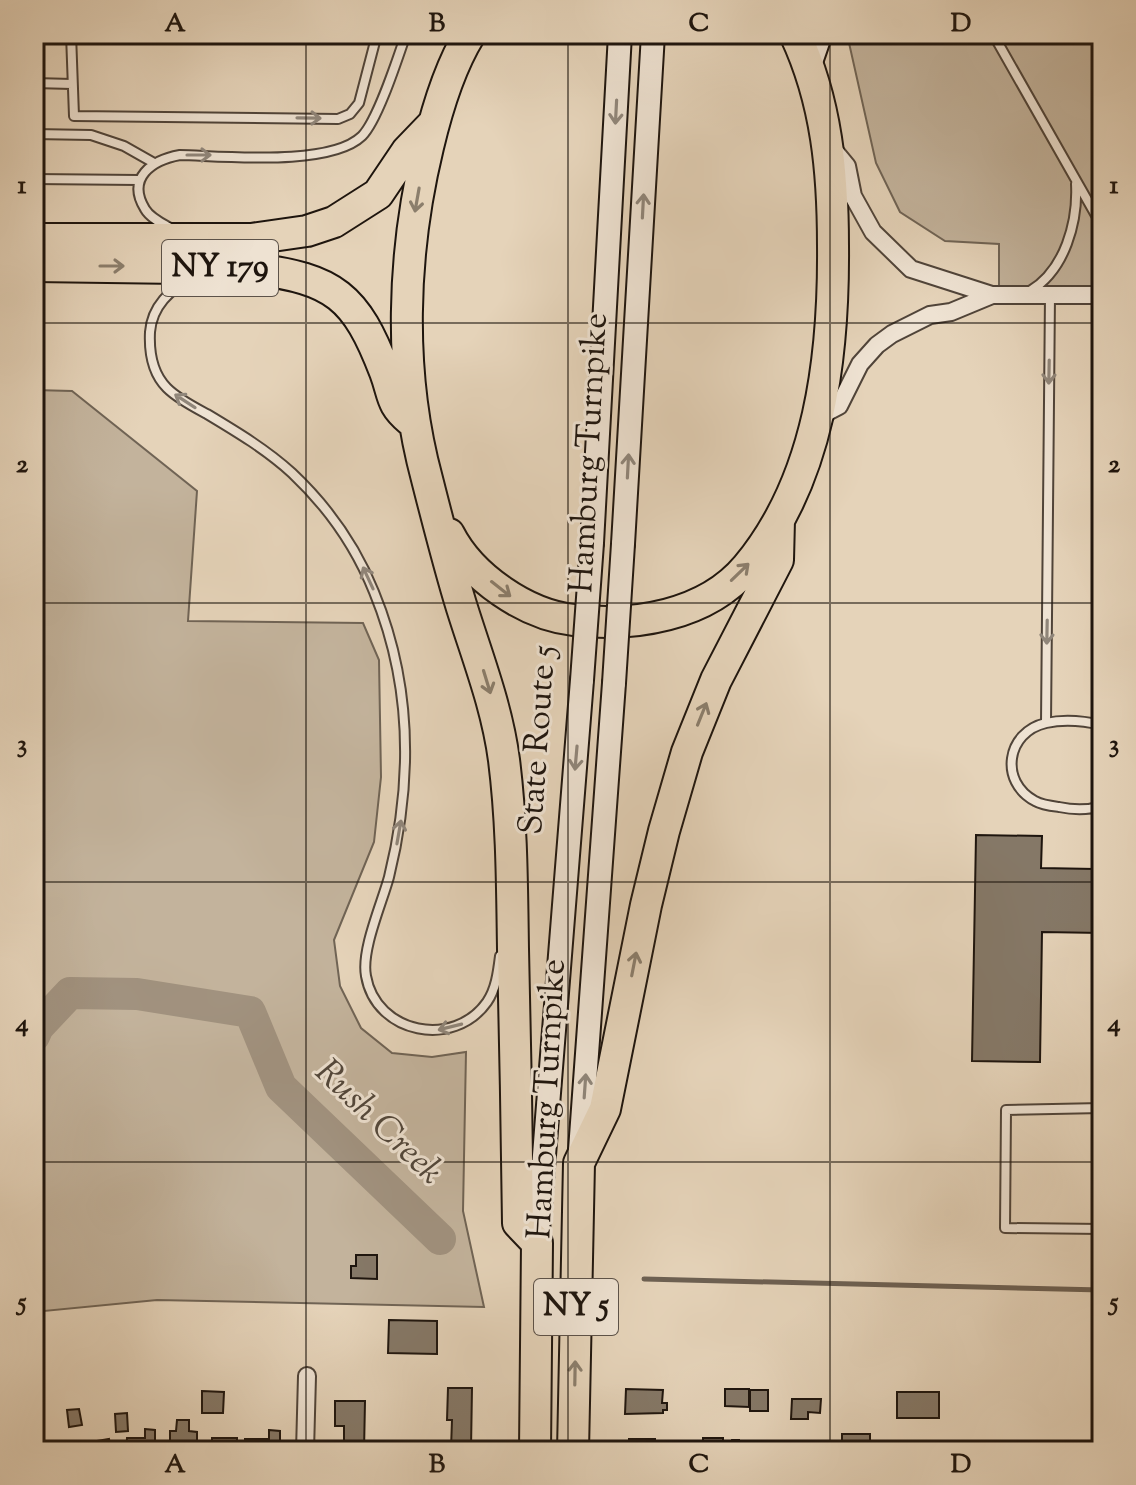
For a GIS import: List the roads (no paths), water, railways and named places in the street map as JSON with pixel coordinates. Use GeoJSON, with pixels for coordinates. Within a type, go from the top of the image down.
{"type":"FeatureCollection","features":[{"type":"Feature","properties":{"kind":"highway"},"geometry":{"type":"LineString","coordinates":[[436,507],[455,545],[480,573],[511,597],[566,620],[601,623],[666,616],[712,594],[746,569],[779,520],[793,491],[818,417],[828,351],[834,285],[829,144],[810,65],[795,34]]}},
{"type":"Feature","properties":{"kind":"highway"},"geometry":{"type":"LineString","coordinates":[[468,36],[433,124],[412,223],[408,270],[409,359],[416,425],[427,481],[500,734],[511,861],[518,1223],[537,1243]]}},
{"type":"Feature","properties":{"kind":"highway","name":"NY 179"},"geometry":{"type":"LineString","coordinates":[[34,239],[251,239],[288,235],[334,222],[378,194],[407,151],[433,124]]}},
{"type":"Feature","properties":{"kind":"highway","name":"NY 179"},"geometry":{"type":"LineString","coordinates":[[34,266],[219,268],[289,274],[319,282],[343,297],[361,320],[374,345],[396,408],[416,425]]}},
{"type":"Feature","properties":{"kind":"highway"},"geometry":{"type":"LineString","coordinates":[[579,1163],[605,1109],[646,905],[687,752],[716,680],[778,560],[779,520]]}},
{"type":"Feature","properties":{"kind":"highway","name":"Hamburg Turnpike"},"geometry":{"type":"LineString","coordinates":[[573,1451],[579,1163]]}},
{"type":"Feature","properties":{"kind":"highway","name":"State Route 5"},"geometry":{"type":"LineString","coordinates":[[535,1451],[537,1243]]}},
{"type":"Feature","properties":{"kind":"main road","name":"State Route 5"},"geometry":{"type":"LineString","coordinates":[[537,1243],[592,543],[620,34]]}},
{"type":"Feature","properties":{"kind":"main road","name":"Hamburg Turnpike"},"geometry":{"type":"LineString","coordinates":[[579,1163],[614,683],[653,34]]}},
{"type":"Feature","properties":{"kind":"main road"},"geometry":{"type":"LineString","coordinates":[[810,65],[818,42],[816,34]]}},
{"type":"Feature","properties":{"kind":"street"},"geometry":{"type":"LineString","coordinates":[[829,144],[847,166],[853,196],[873,232],[900,261],[923,274],[992,295],[1102,295]]}},
{"type":"Feature","properties":{"kind":"street"},"geometry":{"type":"LineString","coordinates":[[818,417],[839,406],[860,364],[892,334],[930,315],[951,312],[992,295]]}},
{"type":"Feature","properties":{"kind":"street"},"geometry":{"type":"LineString","coordinates":[[305,1451],[307,1376]]}},
{"type":"Feature","properties":{"kind":"lane"},"geometry":{"type":"LineString","coordinates":[[34,36],[71,35],[74,116],[338,119],[350,114],[359,103],[377,34]]}},
{"type":"Feature","properties":{"kind":"lane"},"geometry":{"type":"LineString","coordinates":[[198,240],[169,228],[145,209],[139,192],[139,180],[148,167],[162,158],[180,155],[306,156],[346,145],[362,136],[373,119],[406,34]]}},
{"type":"Feature","properties":{"kind":"lane"},"geometry":{"type":"LineString","coordinates":[[993,34],[1102,226]]}},
{"type":"Feature","properties":{"kind":"lane"},"geometry":{"type":"LineString","coordinates":[[34,83],[72,84]]}},
{"type":"Feature","properties":{"kind":"lane"},"geometry":{"type":"LineString","coordinates":[[91,116],[91,135]]}},
{"type":"Feature","properties":{"kind":"lane"},"geometry":{"type":"LineString","coordinates":[[34,134],[91,135],[124,146],[154,163]]}},
{"type":"Feature","properties":{"kind":"lane"},"geometry":{"type":"LineString","coordinates":[[34,179],[139,180]]}},
{"type":"Feature","properties":{"kind":"lane"},"geometry":{"type":"LineString","coordinates":[[1024,294],[1044,283],[1067,242],[1077,208],[1075,179]]}},
{"type":"Feature","properties":{"kind":"lane"},"geometry":{"type":"LineString","coordinates":[[219,268],[190,278],[170,291],[158,307],[151,321],[150,336],[150,354],[155,372],[167,389],[260,447],[293,474],[323,507],[358,557],[384,617],[395,653],[407,731],[404,790],[395,852],[366,957],[366,976],[371,990],[381,1008],[397,1022],[416,1030],[441,1031],[465,1023],[480,1011],[491,996],[498,973],[501,945]]}},
{"type":"Feature","properties":{"kind":"lane"},"geometry":{"type":"LineString","coordinates":[[1046,723],[1050,294]]}},
{"type":"Feature","properties":{"kind":"lane"},"geometry":{"type":"LineString","coordinates":[[1102,725],[1046,723],[1034,728],[1017,741],[1011,756],[1010,771],[1022,791],[1036,802],[1066,809],[1102,806]]}},
{"type":"Feature","properties":{"kind":"lane"},"geometry":{"type":"LineString","coordinates":[[503,931],[511,861]]}},
{"type":"Feature","properties":{"kind":"lane"},"geometry":{"type":"LineString","coordinates":[[1102,1108],[1006,1110],[1005,1228],[1102,1229]]}},
{"type":"Feature","properties":{"kind":"waterway","name":"Rush Creek"},"geometry":{"type":"LineString","coordinates":[[34,1036],[38,1027],[70,993],[137,994],[250,1012],[281,1087],[440,1239]]}},
{"type":"Feature","properties":{"kind":"waterway","name":"Rush Creek"},"geometry":{"type":"LineString","coordinates":[[644,1279],[1102,1290]]}}]}
